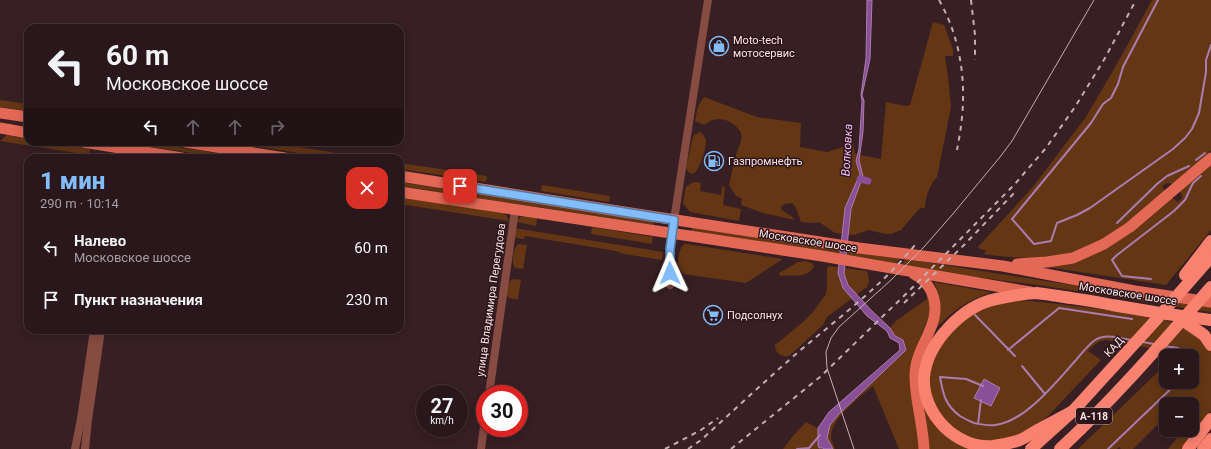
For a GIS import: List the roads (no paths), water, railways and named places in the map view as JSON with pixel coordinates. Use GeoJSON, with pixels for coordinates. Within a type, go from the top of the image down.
{"type":"FeatureCollection","features":[{"type":"Feature","properties":{"kind":"highway"},"geometry":{"type":"LineString","coordinates":[[1156,321],[1177,286],[1211,241]]}},
{"type":"Feature","properties":{"kind":"highway","name":"КАД"},"geometry":{"type":"LineString","coordinates":[[1031,449],[1073,411],[1156,321],[1211,257]]}},
{"type":"Feature","properties":{"kind":"highway","name":"А-118"},"geometry":{"type":"LineString","coordinates":[[1060,449],[1077,434],[1127,381],[1211,287]]}},
{"type":"Feature","properties":{"kind":"highway"},"geometry":{"type":"LineString","coordinates":[[1036,293],[994,299],[980,304],[958,319],[940,337],[929,358],[924,377],[926,395],[933,412],[947,430],[963,440],[976,445],[992,446],[1018,441],[1073,411]]}},
{"type":"Feature","properties":{"kind":"highway","name":"Московское шоссе"},"geometry":{"type":"LineString","coordinates":[[1036,293],[1211,320]]}},
{"type":"Feature","properties":{"kind":"highway"},"geometry":{"type":"LineString","coordinates":[[1175,315],[1204,335],[1211,344]]}},
{"type":"Feature","properties":{"kind":"highway"},"geometry":{"type":"LineString","coordinates":[[1188,449],[1211,419]]}},
{"type":"Feature","properties":{"kind":"highway"},"geometry":{"type":"LineString","coordinates":[[1203,449],[1211,439]]}},
{"type":"Feature","properties":{"kind":"main road"},"geometry":{"type":"LineString","coordinates":[[0,113],[24,117]]}},
{"type":"Feature","properties":{"kind":"main road"},"geometry":{"type":"LineString","coordinates":[[0,128],[24,132]]}},
{"type":"Feature","properties":{"kind":"main road"},"geometry":{"type":"LineString","coordinates":[[104,146],[153,154]]}},
{"type":"Feature","properties":{"kind":"main road"},"geometry":{"type":"LineString","coordinates":[[210,146],[260,154]]}},
{"type":"Feature","properties":{"kind":"main road"},"geometry":{"type":"LineString","coordinates":[[1003,266],[1073,258],[1089,252],[1130,227],[1211,158]]}},
{"type":"Feature","properties":{"kind":"main road","name":"Московское шоссе"},"geometry":{"type":"LineString","coordinates":[[404,177],[859,248],[1003,266],[1211,302]]}},
{"type":"Feature","properties":{"kind":"main road","name":"Московское шоссе"},"geometry":{"type":"LineString","coordinates":[[404,193],[833,258],[1036,293]]}},
{"type":"Feature","properties":{"kind":"main road"},"geometry":{"type":"LineString","coordinates":[[672,234],[674,220]]}},
{"type":"Feature","properties":{"kind":"main road"},"geometry":{"type":"LineString","coordinates":[[908,271],[925,281],[934,295],[935,302],[934,318],[916,365],[915,374],[915,389],[924,449]]}},
{"type":"Feature","properties":{"kind":"main road"},"geometry":{"type":"LineString","coordinates":[[1171,333],[1211,295]]}},
{"type":"Feature","properties":{"kind":"street"},"geometry":{"type":"LineString","coordinates":[[674,220],[708,0]]}},
{"type":"Feature","properties":{"kind":"street","name":"улица Владимира Перегудова"},"geometry":{"type":"LineString","coordinates":[[489,385],[515,210]]}},
{"type":"Feature","properties":{"kind":"street"},"geometry":{"type":"LineString","coordinates":[[670,285],[670,249],[672,234]]}},
{"type":"Feature","properties":{"kind":"street"},"geometry":{"type":"LineString","coordinates":[[75,449],[93,334]]}},
{"type":"Feature","properties":{"kind":"street"},"geometry":{"type":"LineString","coordinates":[[85,449],[100,334]]}},
{"type":"Feature","properties":{"kind":"street"},"geometry":{"type":"LineString","coordinates":[[481,449],[483,437]]}},
{"type":"Feature","properties":{"kind":"waterway"},"geometry":{"type":"LineString","coordinates":[[1158,0],[1123,67],[1118,84],[1111,98],[1103,104],[1091,123],[1012,219],[1034,244],[1051,241],[1057,223],[1090,208],[1173,149],[1185,138],[1192,129],[1199,113],[1206,72],[1206,60],[1211,45]]}},
{"type":"Feature","properties":{"kind":"waterway"},"geometry":{"type":"LineString","coordinates":[[1196,160],[1205,153]]}},
{"type":"Feature","properties":{"kind":"waterway"},"geometry":{"type":"LineString","coordinates":[[1117,223],[1167,176],[1189,166]]}},
{"type":"Feature","properties":{"kind":"waterway"},"geometry":{"type":"LineString","coordinates":[[1151,279],[1122,276],[1112,260],[1174,211],[1185,200],[1193,183],[1201,176]]}},
{"type":"Feature","properties":{"kind":"waterway"},"geometry":{"type":"LineString","coordinates":[[860,179],[868,181]]}},
{"type":"Feature","properties":{"kind":"waterway"},"geometry":{"type":"LineString","coordinates":[[1008,350],[1059,308],[1132,319]]}},
{"type":"Feature","properties":{"kind":"waterway"},"geometry":{"type":"LineString","coordinates":[[975,315],[1015,356]]}},
{"type":"Feature","properties":{"kind":"waterway"},"geometry":{"type":"LineString","coordinates":[[983,386],[966,379],[940,377],[942,389],[946,399],[955,412],[974,423],[995,425],[1018,417],[1029,409],[1050,389],[1085,349],[1095,340],[1108,336],[1131,340]]}},
{"type":"Feature","properties":{"kind":"waterway"},"geometry":{"type":"LineString","coordinates":[[1143,342],[1154,344]]}},
{"type":"Feature","properties":{"kind":"waterway"},"geometry":{"type":"LineString","coordinates":[[1164,346],[1179,349]]}},
{"type":"Feature","properties":{"kind":"waterway"},"geometry":{"type":"LineString","coordinates":[[1022,366],[1045,394]]}},
{"type":"Feature","properties":{"kind":"waterway"},"geometry":{"type":"LineString","coordinates":[[1108,449],[1171,389]]}},
{"type":"Feature","properties":{"kind":"waterway"},"geometry":{"type":"LineString","coordinates":[[978,424],[981,400]]}},
{"type":"Feature","properties":{"kind":"waterway"},"geometry":{"type":"LineString","coordinates":[[797,449],[809,448],[820,435]]}},
{"type":"Feature","properties":{"kind":"tram line"},"geometry":{"type":"LineString","coordinates":[[854,449],[827,368],[826,352],[831,338],[839,327],[891,280],[923,248],[1000,157],[1012,141],[1094,0]]}},
{"type":"Feature","properties":{"kind":"railway"},"geometry":{"type":"LineString","coordinates":[[939,0],[952,27],[960,56],[962,71],[963,102],[957,150]]}},
{"type":"Feature","properties":{"kind":"railway"},"geometry":{"type":"LineString","coordinates":[[971,0],[975,35],[975,60]]}},
{"type":"Feature","properties":{"kind":"railway"},"geometry":{"type":"LineString","coordinates":[[731,449],[820,377],[910,290],[1014,185],[1046,148],[1075,107],[1105,58],[1136,0]]}},
{"type":"Feature","properties":{"kind":"railway"},"geometry":{"type":"LineString","coordinates":[[904,303],[964,245],[1017,190]]}},
{"type":"Feature","properties":{"kind":"railway"},"geometry":{"type":"LineString","coordinates":[[688,449],[701,440],[796,354],[873,289],[915,245]]}},
{"type":"Feature","properties":{"kind":"railway"},"geometry":{"type":"LineString","coordinates":[[665,449],[701,430],[718,418]]}},
{"type":"Feature","properties":{"kind":"place","name":"Moto-tech мотосервис"},"geometry":{"type":"Point","coordinates":[719,46]}},
{"type":"Feature","properties":{"kind":"place","name":"Газпромнефть"},"geometry":{"type":"Point","coordinates":[714,161]}},
{"type":"Feature","properties":{"kind":"place","name":"Подсолнух"},"geometry":{"type":"Point","coordinates":[713,315]}},
{"type":"Feature","properties":{"kind":"water label","name":"Волковка"},"geometry":{"type":"Point","coordinates":[847,150]}}]}
